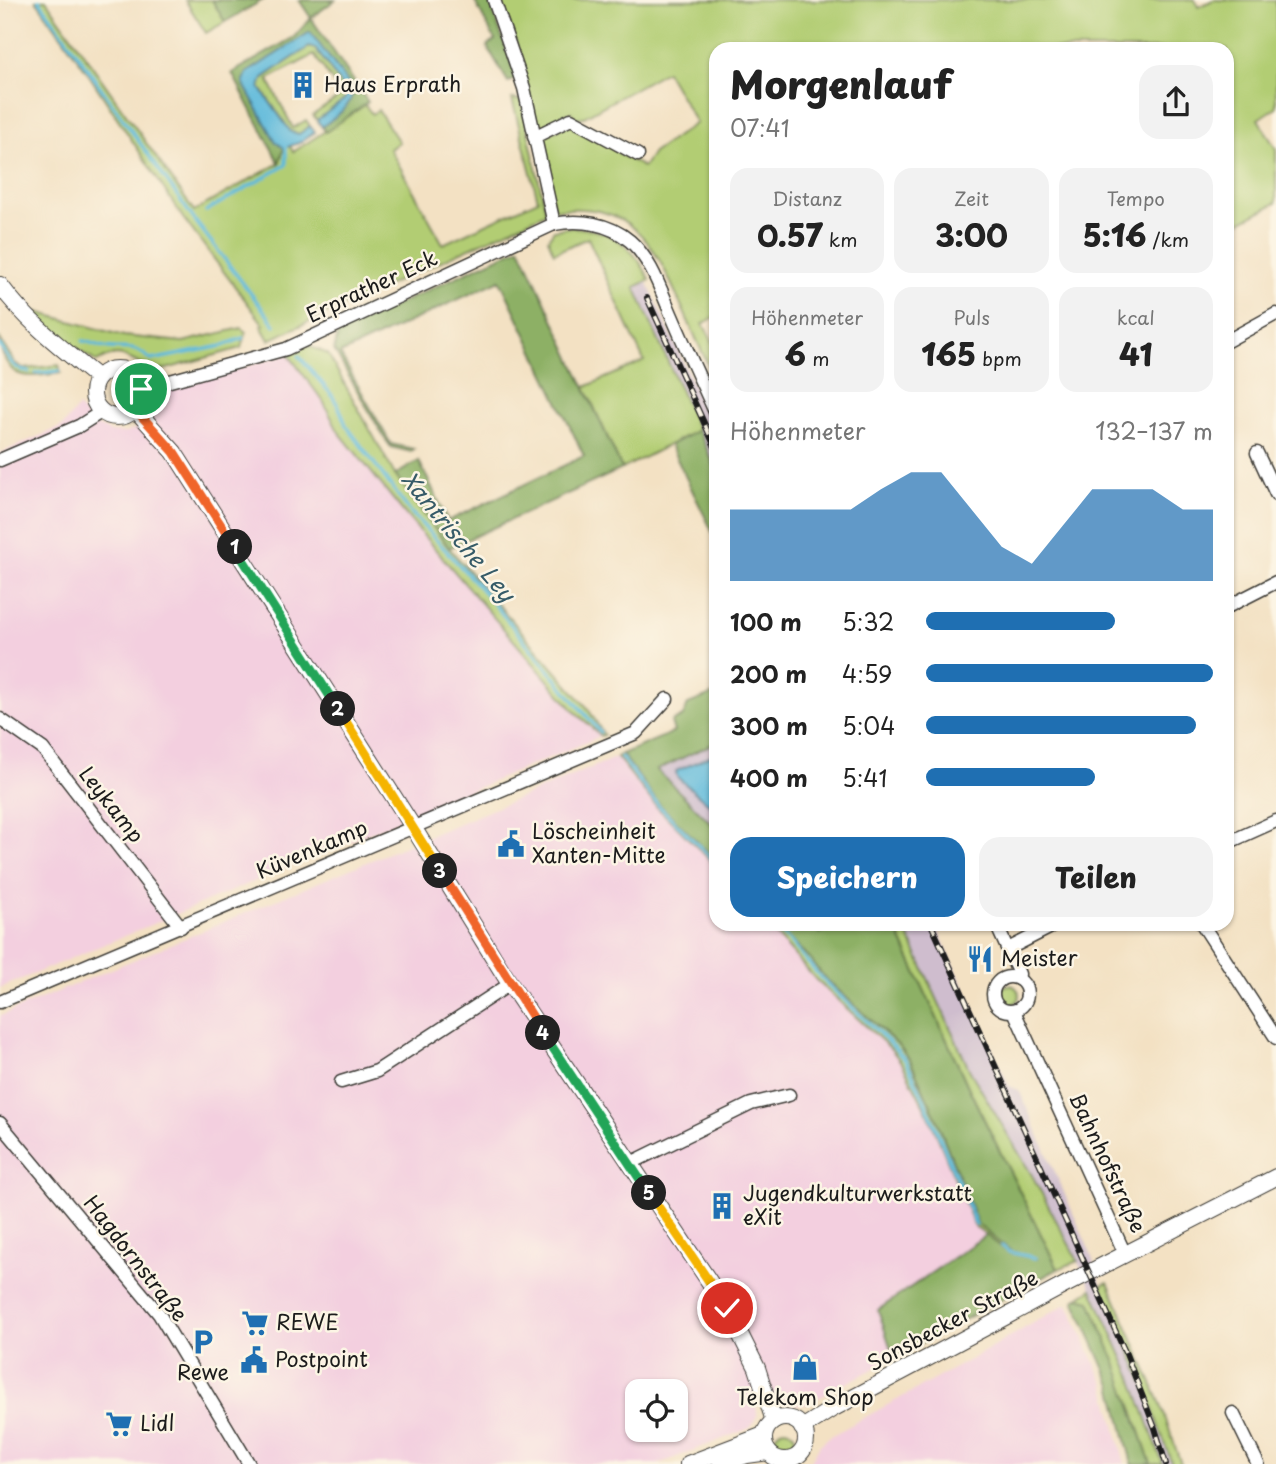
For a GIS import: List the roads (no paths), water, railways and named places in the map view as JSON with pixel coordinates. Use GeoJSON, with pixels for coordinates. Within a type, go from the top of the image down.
{"type":"FeatureCollection","features":[{"type":"Feature","properties":{"kind":"street"},"geometry":{"type":"LineString","coordinates":[[494,0],[524,88],[554,225]]}},
{"type":"Feature","properties":{"kind":"street"},"geometry":{"type":"LineString","coordinates":[[534,137],[571,119],[638,155]]}},
{"type":"Feature","properties":{"kind":"street","name":"Erprather Eck"},"geometry":{"type":"LineString","coordinates":[[141,389],[286,349],[554,225],[570,221],[585,222],[616,232],[631,241],[649,266],[709,399]]}},
{"type":"Feature","properties":{"kind":"street"},"geometry":{"type":"LineString","coordinates":[[0,285],[33,323],[98,378]]}},
{"type":"Feature","properties":{"kind":"street"},"geometry":{"type":"LineString","coordinates":[[1234,337],[1276,314]]}},
{"type":"Feature","properties":{"kind":"street"},"geometry":{"type":"LineString","coordinates":[[113,369],[123,370],[138,380],[141,389],[139,403],[135,409],[119,418],[101,412],[93,396],[93,388],[98,378],[113,369]]}},
{"type":"Feature","properties":{"kind":"street"},"geometry":{"type":"LineString","coordinates":[[135,409],[174,452],[510,984],[736,1324],[757,1368],[774,1421]]}},
{"type":"Feature","properties":{"kind":"street"},"geometry":{"type":"LineString","coordinates":[[0,460],[79,426],[101,412]]}},
{"type":"Feature","properties":{"kind":"street"},"geometry":{"type":"LineString","coordinates":[[1257,453],[1276,494]]}},
{"type":"Feature","properties":{"kind":"street"},"geometry":{"type":"LineString","coordinates":[[1234,603],[1276,582]]}},
{"type":"Feature","properties":{"kind":"street","name":"Küvenkamp"},"geometry":{"type":"LineString","coordinates":[[0,1002],[636,733],[667,699]]}},
{"type":"Feature","properties":{"kind":"street","name":"Leykamp"},"geometry":{"type":"LineString","coordinates":[[0,719],[43,749],[181,927]]}},
{"type":"Feature","properties":{"kind":"street"},"geometry":{"type":"LineString","coordinates":[[1234,840],[1276,821]]}},
{"type":"Feature","properties":{"kind":"street"},"geometry":{"type":"LineString","coordinates":[[999,931],[1027,996],[1025,1003],[1014,1011]]}},
{"type":"Feature","properties":{"kind":"street"},"geometry":{"type":"LineString","coordinates":[[1008,949],[1043,931]]}},
{"type":"Feature","properties":{"kind":"street"},"geometry":{"type":"LineString","coordinates":[[1207,931],[1274,1031]]}},
{"type":"Feature","properties":{"kind":"street","name":"Bahnhofstraße"},"geometry":{"type":"LineString","coordinates":[[1018,979],[1000,979],[992,995],[996,1006],[1002,1010],[1014,1011],[1125,1254],[1274,1183]]}},
{"type":"Feature","properties":{"kind":"street"},"geometry":{"type":"LineString","coordinates":[[341,1082],[377,1072],[510,984]]}},
{"type":"Feature","properties":{"kind":"street"},"geometry":{"type":"LineString","coordinates":[[629,1164],[751,1104],[789,1095]]}},
{"type":"Feature","properties":{"kind":"street","name":"Hagdornstraße"},"geometry":{"type":"LineString","coordinates":[[0,1123],[159,1314],[249,1464]]}},
{"type":"Feature","properties":{"kind":"street","name":"Sonsbecker Straße"},"geometry":{"type":"LineString","coordinates":[[802,1427],[1125,1254]]}},
{"type":"Feature","properties":{"kind":"street"},"geometry":{"type":"LineString","coordinates":[[1233,1413],[1258,1464]]}},
{"type":"Feature","properties":{"kind":"street"},"geometry":{"type":"LineString","coordinates":[[782,1418],[792,1420],[802,1427],[806,1438],[799,1455],[786,1462],[776,1458],[766,1443],[768,1426],[782,1418]]}},
{"type":"Feature","properties":{"kind":"street"},"geometry":{"type":"LineString","coordinates":[[688,1464],[766,1443]]}},
{"type":"Feature","properties":{"kind":"street"},"geometry":{"type":"LineString","coordinates":[[721,1464],[747,1455],[766,1443]]}},
{"type":"Feature","properties":{"kind":"water"},"geometry":{"type":"Polygon","coordinates":[[[310,32],[352,88],[352,95],[347,106],[322,127],[317,120],[345,99],[347,93],[316,49],[309,47],[263,78],[260,88],[291,132],[299,134],[310,126],[315,132],[299,143],[284,148],[276,142],[243,83],[247,73],[310,32]]]}},
{"type":"Feature","properties":{"kind":"water"},"geometry":{"type":"Polygon","coordinates":[[[709,756],[709,804],[677,777],[676,771],[709,756]]]}},
{"type":"Feature","properties":{"kind":"waterway","name":"Xantrische Ley"},"geometry":{"type":"LineString","coordinates":[[39,0],[193,218],[275,325]]}},
{"type":"Feature","properties":{"kind":"waterway"},"geometry":{"type":"LineString","coordinates":[[206,211],[286,165],[286,145]]}},
{"type":"Feature","properties":{"kind":"waterway"},"geometry":{"type":"LineString","coordinates":[[83,341],[104,347],[134,349],[151,360],[222,346],[243,338]]}},
{"type":"Feature","properties":{"kind":"waterway"},"geometry":{"type":"LineString","coordinates":[[0,345],[15,366],[29,372]]}},
{"type":"Feature","properties":{"kind":"waterway","name":"Xantrische Ley"},"geometry":{"type":"LineString","coordinates":[[299,356],[331,394],[346,425],[408,509],[484,592],[600,732]]}},
{"type":"Feature","properties":{"kind":"waterway"},"geometry":{"type":"LineString","coordinates":[[36,373],[60,371]]}},
{"type":"Feature","properties":{"kind":"waterway","name":"Xantrische Ley"},"geometry":{"type":"LineString","coordinates":[[621,757],[657,804],[709,856]]}},
{"type":"Feature","properties":{"kind":"waterway","name":"Xantrische Ley"},"geometry":{"type":"LineString","coordinates":[[779,931],[820,977],[906,1061],[976,1225]]}},
{"type":"Feature","properties":{"kind":"waterway","name":"Xantrische Ley"},"geometry":{"type":"LineString","coordinates":[[1002,1246],[1009,1252],[1036,1258]]}},
{"type":"Feature","properties":{"kind":"railway"},"geometry":{"type":"LineString","coordinates":[[647,298],[709,434]]}},
{"type":"Feature","properties":{"kind":"railway"},"geometry":{"type":"LineString","coordinates":[[934,931],[1126,1354],[1166,1464]]}},
{"type":"Feature","properties":{"kind":"place","name":"Haus Erprath"},"geometry":{"type":"Point","coordinates":[303,85]}},
{"type":"Feature","properties":{"kind":"place","name":"Löscheinheit Xanten-Mitte"},"geometry":{"type":"Point","coordinates":[511,844]}},
{"type":"Feature","properties":{"kind":"place","name":"Meister"},"geometry":{"type":"Point","coordinates":[980,959]}},
{"type":"Feature","properties":{"kind":"place","name":"Jugendkulturwerkstatt eXit"},"geometry":{"type":"Point","coordinates":[722,1206]}},
{"type":"Feature","properties":{"kind":"place","name":"REWE"},"geometry":{"type":"Point","coordinates":[255,1323]}},
{"type":"Feature","properties":{"kind":"place","name":"Rewe"},"geometry":{"type":"Point","coordinates":[203,1342]}},
{"type":"Feature","properties":{"kind":"place","name":"Postpoint"},"geometry":{"type":"Point","coordinates":[254,1360]}},
{"type":"Feature","properties":{"kind":"place","name":"Telekom Shop"},"geometry":{"type":"Point","coordinates":[805,1367]}},
{"type":"Feature","properties":{"kind":"place","name":"Lidl"},"geometry":{"type":"Point","coordinates":[119,1424]}}]}
